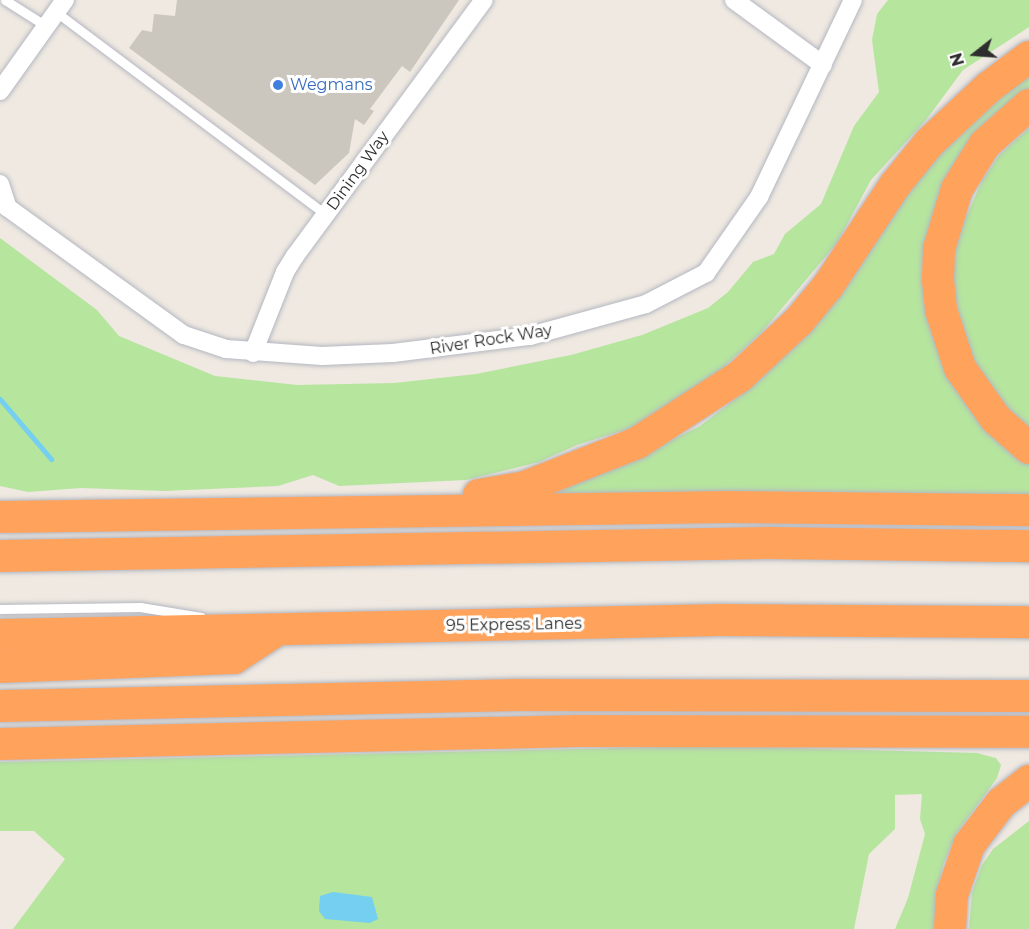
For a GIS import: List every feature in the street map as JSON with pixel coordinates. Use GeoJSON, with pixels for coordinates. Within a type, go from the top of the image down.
{"type":"FeatureCollection","features":[{"type":"Feature","properties":{"kind":"highway"},"geometry":{"type":"LineString","coordinates":[[308,511],[446,500],[525,487],[637,443],[693,410],[740,376],[799,321],[929,144],[989,87],[1029,57]]}},
{"type":"Feature","properties":{"kind":"highway"},"geometry":{"type":"LineString","coordinates":[[1029,105],[985,144],[957,189],[939,249],[938,280],[941,310],[960,368],[996,419],[1029,448]]}},
{"type":"Feature","properties":{"kind":"highway"},"geometry":{"type":"LineString","coordinates":[[0,517],[730,507],[1029,510]]}},
{"type":"Feature","properties":{"kind":"highway"},"geometry":{"type":"LineString","coordinates":[[0,556],[732,543],[1029,546]]}},
{"type":"Feature","properties":{"kind":"highway","name":"95 Express Lanes"},"geometry":{"type":"LineString","coordinates":[[0,635],[273,632],[708,620],[1029,622]]}},
{"type":"Feature","properties":{"kind":"highway"},"geometry":{"type":"LineString","coordinates":[[0,667],[234,658],[273,632]]}},
{"type":"Feature","properties":{"kind":"highway"},"geometry":{"type":"LineString","coordinates":[[0,706],[520,695],[1029,696]]}},
{"type":"Feature","properties":{"kind":"highway"},"geometry":{"type":"LineString","coordinates":[[0,744],[578,731],[1029,732]]}},
{"type":"Feature","properties":{"kind":"highway"},"geometry":{"type":"LineString","coordinates":[[950,929],[952,895],[969,845],[1001,802],[1029,781]]}},
{"type":"Feature","properties":{"kind":"street","name":"Dining Way"},"geometry":{"type":"LineString","coordinates":[[253,353],[285,272],[484,0]]}},
{"type":"Feature","properties":{"kind":"street"},"geometry":{"type":"LineString","coordinates":[[734,0],[823,65]]}},
{"type":"Feature","properties":{"kind":"street","name":"River Rock Way"},"geometry":{"type":"LineString","coordinates":[[4,205],[184,335],[253,353],[321,356],[466,347],[590,321],[669,294],[706,273],[732,238],[770,177],[853,0]]}},
{"type":"Feature","properties":{"kind":"street"},"geometry":{"type":"LineString","coordinates":[[0,91],[56,13]]}},
{"type":"Feature","properties":{"kind":"street"},"geometry":{"type":"LineString","coordinates":[[0,184],[4,205]]}},
{"type":"Feature","properties":{"kind":"lane"},"geometry":{"type":"LineString","coordinates":[[6,0],[56,13],[326,215]]}},
{"type":"Feature","properties":{"kind":"lane"},"geometry":{"type":"LineString","coordinates":[[0,609],[140,607],[273,632]]}},
{"type":"Feature","properties":{"kind":"green space"},"geometry":{"type":"Polygon","coordinates":[[[888,0],[1029,0],[1029,27],[963,70],[926,120],[871,180],[837,243],[762,332],[722,369],[637,426],[577,445],[539,462],[466,480],[339,486],[313,475],[278,486],[164,491],[81,488],[28,492],[0,486],[0,238],[97,310],[119,336],[215,376],[297,385],[394,383],[476,374],[571,355],[642,335],[708,308],[728,292],[753,262],[774,254],[785,234],[821,204],[854,126],[879,92],[872,40],[877,14],[888,0]]]}},
{"type":"Feature","properties":{"kind":"green space"},"geometry":{"type":"Polygon","coordinates":[[[1029,70],[1029,92],[925,269],[924,302],[936,343],[1029,463],[1029,496],[515,501],[649,451],[700,426],[742,394],[810,330],[944,141],[1029,70]]]}},
{"type":"Feature","properties":{"kind":"green space"},"geometry":{"type":"Polygon","coordinates":[[[1029,128],[1029,429],[1004,409],[965,345],[954,315],[951,267],[961,228],[982,181],[999,155],[1029,128]]]}},
{"type":"Feature","properties":{"kind":"green space"},"geometry":{"type":"Polygon","coordinates":[[[713,746],[977,753],[996,758],[1001,765],[997,778],[956,834],[944,863],[937,891],[935,929],[895,929],[908,898],[925,834],[920,819],[922,794],[895,795],[895,829],[869,854],[854,929],[13,929],[65,859],[34,831],[0,831],[0,762],[713,746]]]}},
{"type":"Feature","properties":{"kind":"green space"},"geometry":{"type":"Polygon","coordinates":[[[1029,821],[1029,929],[969,929],[972,892],[982,865],[993,849],[1029,821]]]}},
{"type":"Feature","properties":{"kind":"water"},"geometry":{"type":"Polygon","coordinates":[[[333,892],[372,897],[378,919],[370,923],[325,919],[319,911],[320,896],[333,892]]]}},
{"type":"Feature","properties":{"kind":"building","name":"Wegmans"},"geometry":{"type":"Polygon","coordinates":[[[177,0],[459,0],[410,72],[402,66],[370,109],[374,111],[364,125],[355,119],[349,153],[315,185],[129,48],[142,30],[152,32],[154,14],[175,16],[177,0]]]}},
{"type":"Feature","properties":{"kind":"waterway"},"geometry":{"type":"LineString","coordinates":[[0,399],[51,459]]}},
{"type":"Feature","properties":{"kind":"place","name":"Wegmans"},"geometry":{"type":"Point","coordinates":[278,85]}}]}
